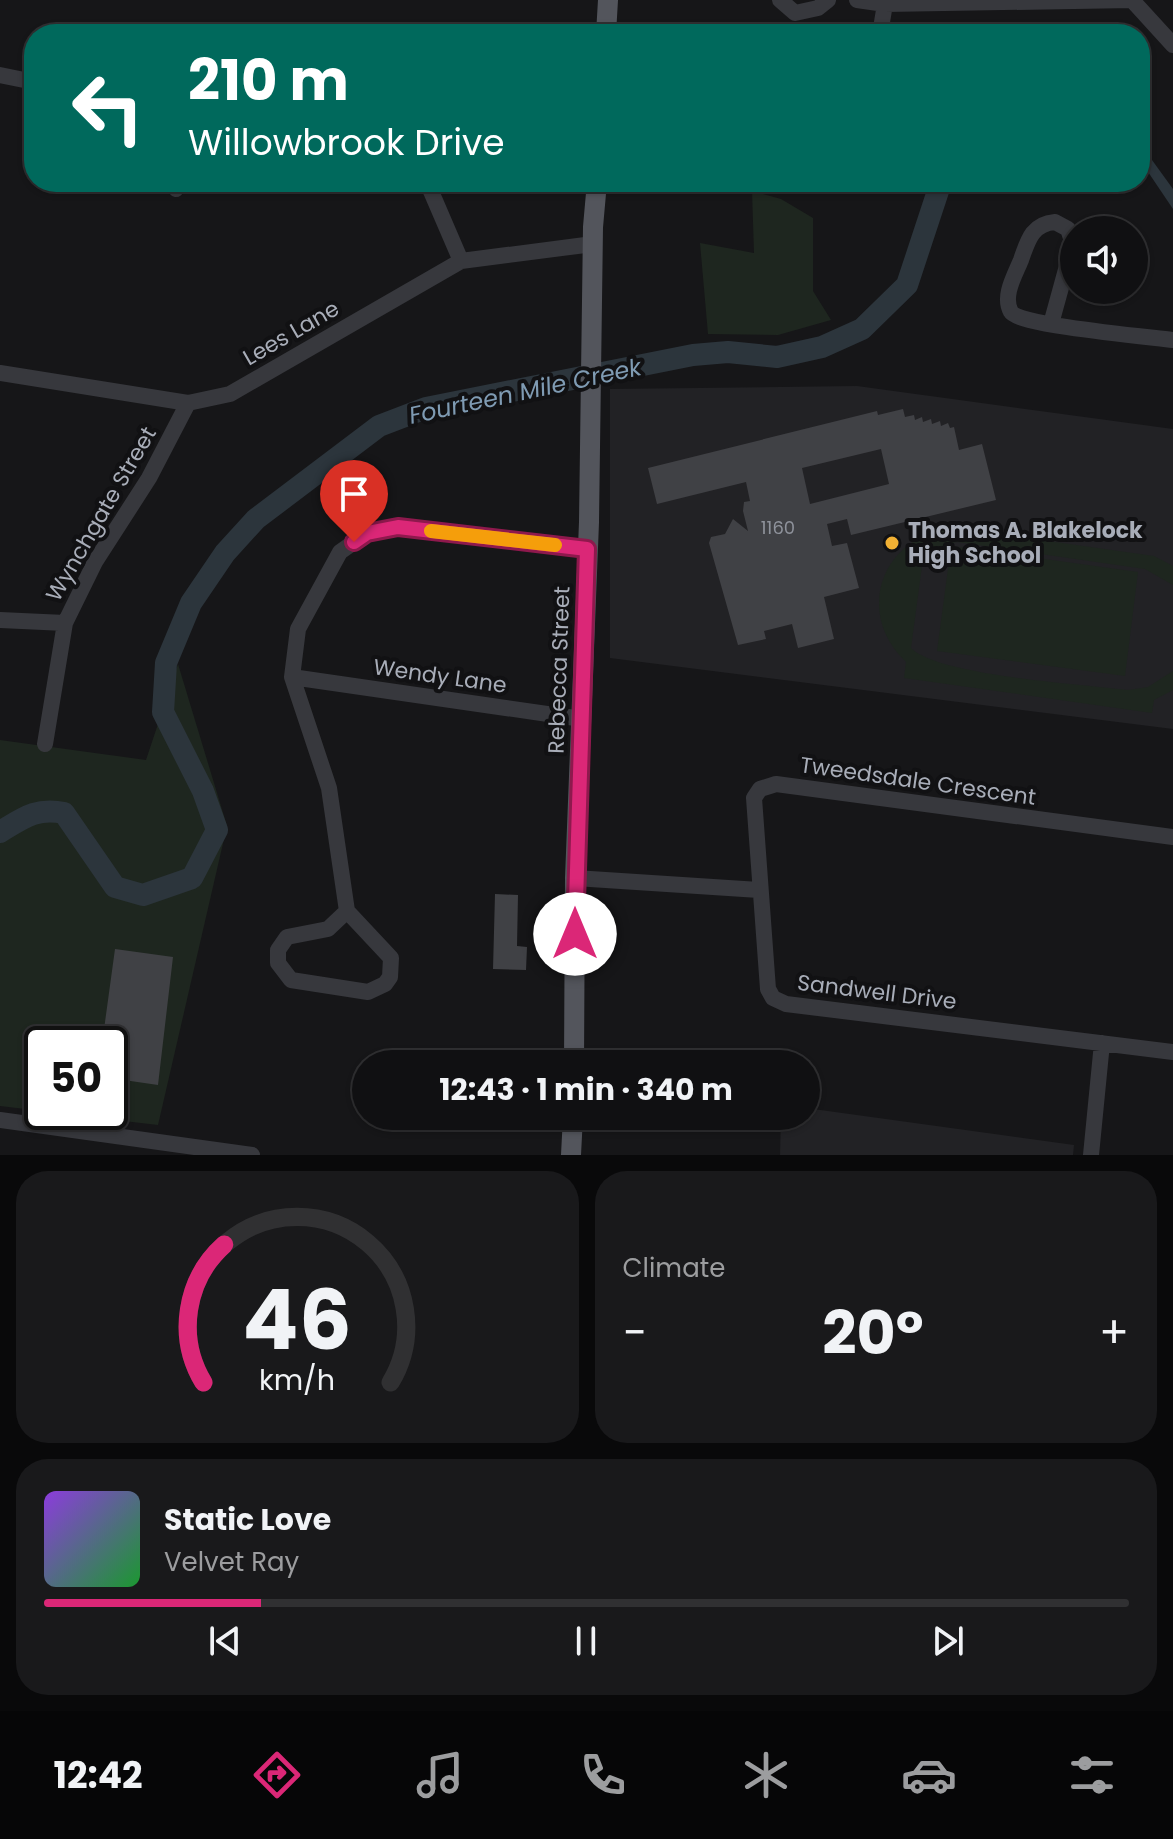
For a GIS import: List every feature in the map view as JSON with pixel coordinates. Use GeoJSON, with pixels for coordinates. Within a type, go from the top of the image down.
{"type":"FeatureCollection","features":[{"type":"Feature","properties":{"kind":"main road"},"geometry":{"type":"LineString","coordinates":[[607,24],[608,0]]}},
{"type":"Feature","properties":{"kind":"main road","name":"Rebecca Street"},"geometry":{"type":"LineString","coordinates":[[574,1050],[575,878],[596,192]]}},
{"type":"Feature","properties":{"kind":"main road"},"geometry":{"type":"LineString","coordinates":[[571,1155],[572,1130]]}},
{"type":"Feature","properties":{"kind":"street"},"geometry":{"type":"LineString","coordinates":[[780,0],[795,13],[818,8],[828,0]]}},
{"type":"Feature","properties":{"kind":"street"},"geometry":{"type":"LineString","coordinates":[[857,0],[885,4],[1132,0],[1173,45]]}},
{"type":"Feature","properties":{"kind":"street"},"geometry":{"type":"LineString","coordinates":[[882,24],[885,4]]}},
{"type":"Feature","properties":{"kind":"street"},"geometry":{"type":"LineString","coordinates":[[0,75],[24,80]]}},
{"type":"Feature","properties":{"kind":"street"},"geometry":{"type":"LineString","coordinates":[[431,192],[461,261]]}},
{"type":"Feature","properties":{"kind":"street"},"geometry":{"type":"LineString","coordinates":[[1051,324],[1073,244],[1068,229],[1055,222],[1034,229],[1006,300],[1016,318],[1051,324],[1173,340]]}},
{"type":"Feature","properties":{"kind":"street","name":"Lees Lane"},"geometry":{"type":"LineString","coordinates":[[0,373],[188,403],[230,394],[461,261],[593,244]]}},
{"type":"Feature","properties":{"kind":"street","name":"Wynchgate Street"},"geometry":{"type":"LineString","coordinates":[[45,744],[65,623],[95,562],[149,478],[188,403]]}},
{"type":"Feature","properties":{"kind":"street"},"geometry":{"type":"LineString","coordinates":[[347,911],[328,929],[287,937],[278,950],[283,973],[291,980],[368,992],[385,984],[390,977],[391,958],[347,911],[329,788],[292,677],[298,629],[340,552],[367,533],[398,527],[587,549]]}},
{"type":"Feature","properties":{"kind":"street"},"geometry":{"type":"LineString","coordinates":[[0,620],[65,623]]}},
{"type":"Feature","properties":{"kind":"street","name":"Wendy Lane"},"geometry":{"type":"LineString","coordinates":[[292,677],[582,719]]}},
{"type":"Feature","properties":{"kind":"street","name":"Tweedsdale Crescent"},"geometry":{"type":"LineString","coordinates":[[759,890],[754,798],[760,789],[776,784],[1173,837]]}},
{"type":"Feature","properties":{"kind":"street"},"geometry":{"type":"LineString","coordinates":[[575,878],[759,890]]}},
{"type":"Feature","properties":{"kind":"street","name":"Sandwell Drive"},"geometry":{"type":"LineString","coordinates":[[759,890],[768,989],[773,998],[786,1004],[1173,1052]]}},
{"type":"Feature","properties":{"kind":"street"},"geometry":{"type":"LineString","coordinates":[[1091,1155],[1102,1043]]}},
{"type":"Feature","properties":{"kind":"street"},"geometry":{"type":"LineString","coordinates":[[0,1120],[151,1148],[252,1155]]}},
{"type":"Feature","properties":{"kind":"shaded area"},"geometry":{"type":"Polygon","coordinates":[[[1150,157],[1173,189],[1173,209],[1150,175],[1150,157]]]}},
{"type":"Feature","properties":{"kind":"shaded area"},"geometry":{"type":"Polygon","coordinates":[[[752,192],[781,199],[813,218],[813,291],[831,320],[778,335],[708,334],[700,243],[754,253],[752,192]]]}},
{"type":"Feature","properties":{"kind":"shaded area","name":"Thomas A. Blakelock High School"},"geometry":{"type":"Polygon","coordinates":[[[857,386],[1173,429],[1173,729],[610,658],[610,389],[857,386]]]}},
{"type":"Feature","properties":{"kind":"shaded area"},"geometry":{"type":"Polygon","coordinates":[[[957,528],[1154,556],[1173,566],[1173,585],[1145,569],[957,542],[924,551],[911,648],[950,666],[980,672],[1128,690],[1148,687],[1173,671],[1173,690],[1154,700],[1152,713],[904,678],[906,662],[890,642],[881,620],[879,598],[884,577],[895,559],[911,543],[932,533],[957,528]]]}},
{"type":"Feature","properties":{"kind":"shaded area"},"geometry":{"type":"Polygon","coordinates":[[[951,546],[1138,572],[1125,676],[937,651],[951,546]]]}},
{"type":"Feature","properties":{"kind":"shaded area"},"geometry":{"type":"Polygon","coordinates":[[[178,664],[227,826],[158,1125],[128,1121],[128,1026],[24,1026],[24,1109],[0,1106],[0,740],[146,760],[178,664]]]}},
{"type":"Feature","properties":{"kind":"shaded area"},"geometry":{"type":"Polygon","coordinates":[[[820,1110],[1074,1145],[1073,1155],[780,1155],[781,1130],[820,1130],[820,1110]]]}},
{"type":"Feature","properties":{"kind":"building"},"geometry":{"type":"Polygon","coordinates":[[[903,409],[905,417],[914,415],[915,420],[922,417],[923,422],[931,419],[932,424],[940,421],[941,426],[948,423],[950,428],[954,427],[959,450],[982,444],[996,500],[851,535],[847,519],[827,524],[832,546],[847,543],[859,588],[824,597],[834,639],[798,648],[792,624],[764,631],[766,639],[738,645],[709,543],[711,537],[725,534],[733,519],[748,531],[743,511],[744,502],[750,501],[746,482],[657,504],[648,468],[877,411],[878,415],[903,409]],[[881,449],[802,468],[810,504],[889,484],[881,449]]]}},
{"type":"Feature","properties":{"kind":"building"},"geometry":{"type":"Polygon","coordinates":[[[495,894],[518,895],[517,946],[527,947],[526,970],[493,969],[495,894]]]}},
{"type":"Feature","properties":{"kind":"building"},"geometry":{"type":"Polygon","coordinates":[[[115,949],[173,957],[158,1085],[128,1081],[128,1026],[104,1026],[115,949]]]}},
{"type":"Feature","properties":{"kind":"waterway","name":"Fourteen Mile Creek"},"geometry":{"type":"LineString","coordinates":[[0,832],[38,813],[64,813],[115,887],[143,895],[192,878],[217,830],[203,791],[163,712],[166,663],[191,603],[225,553],[256,519],[379,426],[426,408],[693,355],[728,352],[777,357],[822,347],[862,329],[907,285],[938,192]]}},
{"type":"Feature","properties":{"kind":"slow traffic"},"geometry":{"type":"LineString","coordinates":[[431,531],[555,545]]}},
{"type":"Feature","properties":{"kind":"place","name":"Thomas A. Blakelock High School"},"geometry":{"type":"Point","coordinates":[892,543]}},
{"type":"Feature","properties":{"kind":"route"},"geometry":{"type":"LineString","coordinates":[[354,542],[367,533],[398,527],[587,549],[575,934]]}}]}
